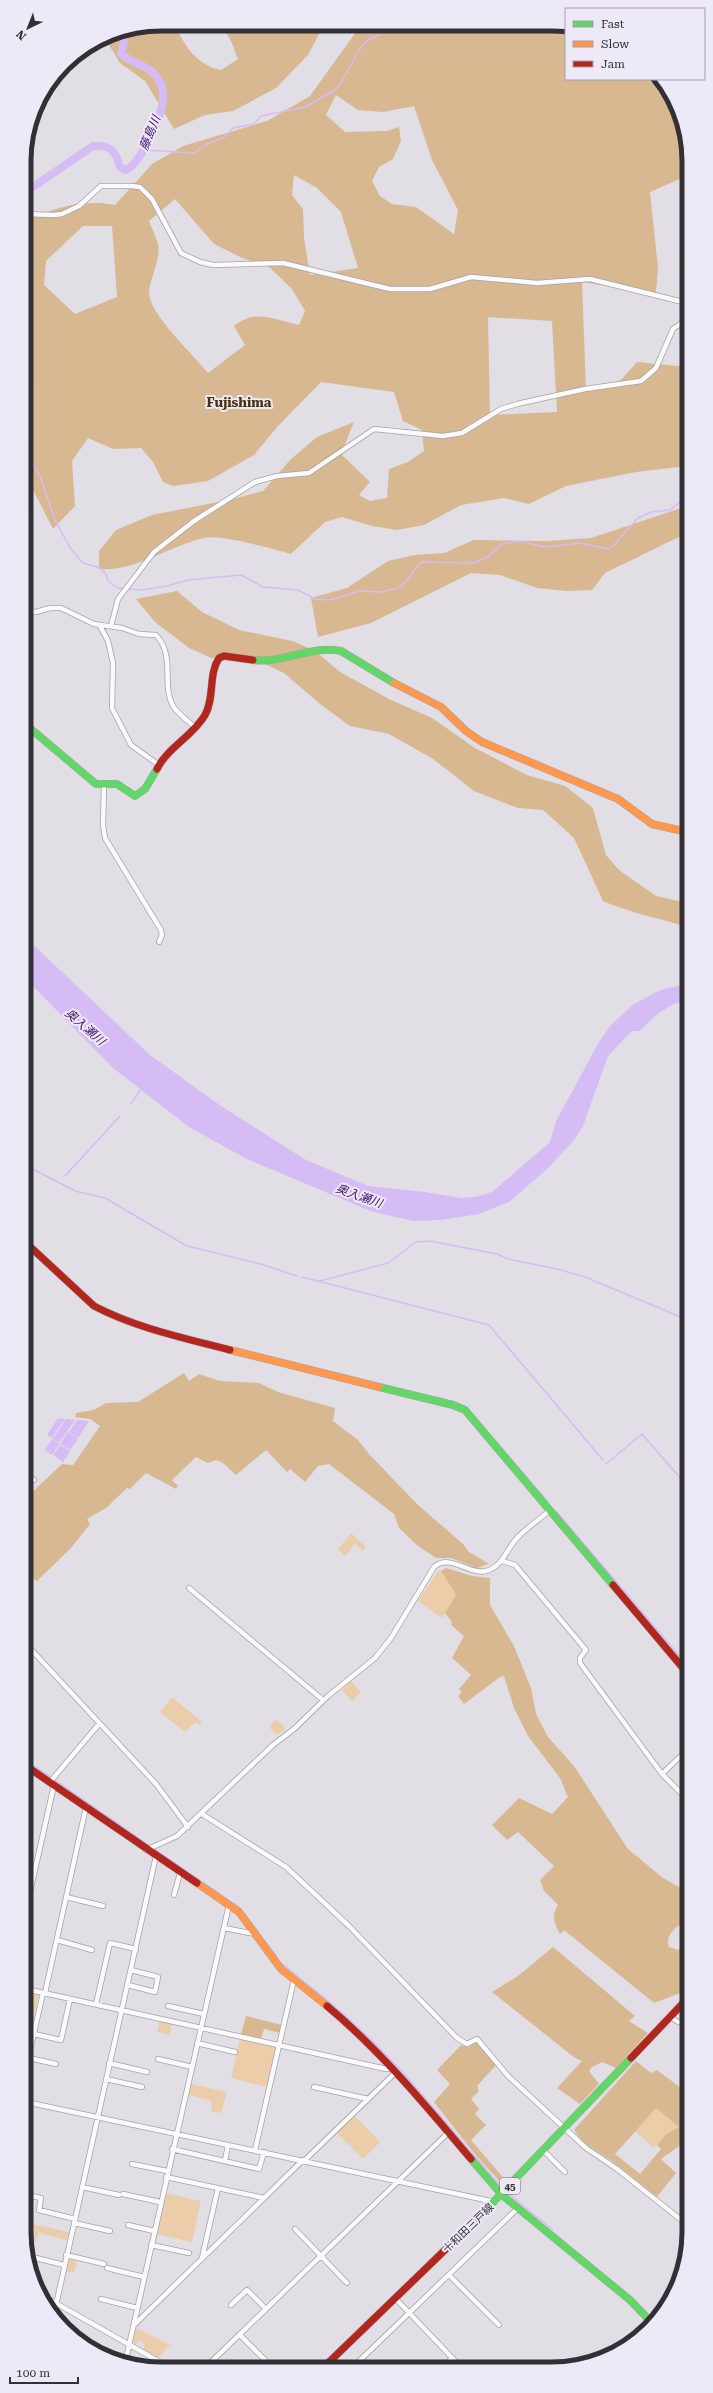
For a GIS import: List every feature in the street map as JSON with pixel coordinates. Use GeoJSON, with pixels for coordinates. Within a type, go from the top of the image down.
{"type":"FeatureCollection","features":[{"type":"Feature","properties":{"kind":"street"},"geometry":{"type":"LineString","coordinates":[[31,214],[62,214],[79,206],[101,186],[140,187],[152,199],[181,253],[200,262],[213,265],[283,263],[377,287],[397,289],[430,289],[471,277],[537,283],[590,279],[682,302]]}},
{"type":"Feature","properties":{"kind":"street"},"geometry":{"type":"LineString","coordinates":[[111,626],[118,599],[154,552],[188,525],[255,482],[277,476],[309,473],[374,430],[443,436],[462,433],[501,409],[518,404],[586,389],[641,381],[656,368],[673,329],[682,323]]}},
{"type":"Feature","properties":{"kind":"street"},"geometry":{"type":"LineString","coordinates":[[31,612],[36,612],[50,608],[61,608],[100,626],[111,626],[140,634],[156,635],[162,642],[167,657],[170,698],[174,707],[196,728]]}},
{"type":"Feature","properties":{"kind":"street"},"geometry":{"type":"LineString","coordinates":[[100,626],[108,641],[114,663],[112,708],[131,745],[159,765]]}},
{"type":"Feature","properties":{"kind":"street"},"geometry":{"type":"LineString","coordinates":[[31,729],[96,784],[117,784],[135,796],[142,793],[149,785],[159,765],[169,750],[196,728],[209,708],[212,697],[216,661],[219,658],[224,656],[268,660],[320,649],[333,649],[341,651],[392,682],[441,707],[466,731],[482,742],[618,799],[652,824],[682,831]]}},
{"type":"Feature","properties":{"kind":"street"},"geometry":{"type":"LineString","coordinates":[[104,785],[103,825],[105,838],[161,930],[162,935],[159,942]]}},
{"type":"Feature","properties":{"kind":"street"},"geometry":{"type":"LineString","coordinates":[[31,1247],[94,1306],[107,1313],[171,1336],[460,1407],[471,1417],[682,1667]]}},
{"type":"Feature","properties":{"kind":"street"},"geometry":{"type":"LineString","coordinates":[[149,1848],[169,1841],[188,1827],[249,1767],[294,1729],[323,1700],[381,1651],[428,1574],[439,1562],[451,1562],[475,1572],[488,1570],[502,1561],[514,1541],[550,1510]]}},
{"type":"Feature","properties":{"kind":"street"},"geometry":{"type":"LineString","coordinates":[[502,1561],[514,1565],[586,1650],[580,1658],[580,1663],[662,1774],[682,1794]]}},
{"type":"Feature","properties":{"kind":"street"},"geometry":{"type":"LineString","coordinates":[[189,1588],[323,1700]]}},
{"type":"Feature","properties":{"kind":"street"},"geometry":{"type":"LineString","coordinates":[[31,1649],[156,1784],[188,1827]]}},
{"type":"Feature","properties":{"kind":"street"},"geometry":{"type":"LineString","coordinates":[[31,1886],[53,1781],[99,1724]]}},
{"type":"Feature","properties":{"kind":"street"},"geometry":{"type":"LineString","coordinates":[[662,1774],[682,1755]]}},
{"type":"Feature","properties":{"kind":"street"},"geometry":{"type":"LineString","coordinates":[[31,1769],[53,1781],[86,1807],[149,1848],[156,1856],[229,1905],[242,1916],[276,1964],[354,2030],[394,2070],[502,2195],[630,2300],[649,2319]]}},
{"type":"Feature","properties":{"kind":"street"},"geometry":{"type":"LineString","coordinates":[[31,2048],[57,1940],[86,1807]]}},
{"type":"Feature","properties":{"kind":"street"},"geometry":{"type":"LineString","coordinates":[[202,1814],[286,1867],[349,1926],[457,2038],[467,2044],[477,2039],[508,2076],[586,2148],[617,2169],[680,2219]]}},
{"type":"Feature","properties":{"kind":"street"},"geometry":{"type":"LineString","coordinates":[[55,2307],[156,1856]]}},
{"type":"Feature","properties":{"kind":"street"},"geometry":{"type":"LineString","coordinates":[[174,1895],[180,1873]]}},
{"type":"Feature","properties":{"kind":"street"},"geometry":{"type":"LineString","coordinates":[[66,1898],[103,1906]]}},
{"type":"Feature","properties":{"kind":"street"},"geometry":{"type":"LineString","coordinates":[[126,2357],[166,2174],[229,1905]]}},
{"type":"Feature","properties":{"kind":"street"},"geometry":{"type":"LineString","coordinates":[[224,1928],[255,1934]]}},
{"type":"Feature","properties":{"kind":"street"},"geometry":{"type":"LineString","coordinates":[[57,1940],[92,1950]]}},
{"type":"Feature","properties":{"kind":"street"},"geometry":{"type":"LineString","coordinates":[[96,2004],[110,1943],[136,1949]]}},
{"type":"Feature","properties":{"kind":"street"},"geometry":{"type":"LineString","coordinates":[[128,1985],[155,1992],[158,1977],[131,1970]]}},
{"type":"Feature","properties":{"kind":"street"},"geometry":{"type":"LineString","coordinates":[[255,2150],[294,1980]]}},
{"type":"Feature","properties":{"kind":"street"},"geometry":{"type":"LineString","coordinates":[[31,1990],[394,2070]]}},
{"type":"Feature","properties":{"kind":"street"},"geometry":{"type":"LineString","coordinates":[[34,2034],[61,2040],[70,1999]]}},
{"type":"Feature","properties":{"kind":"street"},"geometry":{"type":"LineString","coordinates":[[168,2006],[204,2014]]}},
{"type":"Feature","properties":{"kind":"street","name":"十和田三戸線"},"geometry":{"type":"LineString","coordinates":[[329,2362],[502,2195],[672,2018],[682,2006]]}},
{"type":"Feature","properties":{"kind":"street"},"geometry":{"type":"LineString","coordinates":[[672,2018],[678,2022],[682,2022]]}},
{"type":"Feature","properties":{"kind":"street"},"geometry":{"type":"LineString","coordinates":[[197,2043],[235,2052]]}},
{"type":"Feature","properties":{"kind":"street"},"geometry":{"type":"LineString","coordinates":[[31,2058],[56,2064]]}},
{"type":"Feature","properties":{"kind":"street"},"geometry":{"type":"LineString","coordinates":[[158,2059],[192,2067]]}},
{"type":"Feature","properties":{"kind":"street"},"geometry":{"type":"LineString","coordinates":[[109,2063],[147,2072]]}},
{"type":"Feature","properties":{"kind":"street"},"geometry":{"type":"LineString","coordinates":[[133,2326],[368,2099],[394,2070]]}},
{"type":"Feature","properties":{"kind":"street"},"geometry":{"type":"LineString","coordinates":[[106,2079],[142,2087]]}},
{"type":"Feature","properties":{"kind":"street"},"geometry":{"type":"LineString","coordinates":[[314,2087],[368,2099]]}},
{"type":"Feature","properties":{"kind":"street"},"geometry":{"type":"LineString","coordinates":[[31,2103],[400,2180],[495,2202]]}},
{"type":"Feature","properties":{"kind":"street"},"geometry":{"type":"LineString","coordinates":[[211,2362],[449,2132]]}},
{"type":"Feature","properties":{"kind":"street"},"geometry":{"type":"LineString","coordinates":[[225,2161],[228,2145]]}},
{"type":"Feature","properties":{"kind":"street"},"geometry":{"type":"LineString","coordinates":[[172,2149],[259,2169],[264,2152]]}},
{"type":"Feature","properties":{"kind":"street"},"geometry":{"type":"LineString","coordinates":[[544,2150],[565,2172]]}},
{"type":"Feature","properties":{"kind":"street"},"geometry":{"type":"LineString","coordinates":[[132,2164],[218,2188],[264,2198]]}},
{"type":"Feature","properties":{"kind":"street"},"geometry":{"type":"LineString","coordinates":[[82,2187],[160,2202]]}},
{"type":"Feature","properties":{"kind":"street"},"geometry":{"type":"LineString","coordinates":[[202,2258],[218,2188]]}},
{"type":"Feature","properties":{"kind":"street"},"geometry":{"type":"LineString","coordinates":[[31,2196],[41,2198],[39,2210],[110,2231]]}},
{"type":"Feature","properties":{"kind":"street"},"geometry":{"type":"LineString","coordinates":[[358,2362],[518,2208]]}},
{"type":"Feature","properties":{"kind":"street"},"geometry":{"type":"LineString","coordinates":[[128,2225],[154,2231]]}},
{"type":"Feature","properties":{"kind":"street"},"geometry":{"type":"LineString","coordinates":[[295,2229],[347,2283]]}},
{"type":"Feature","properties":{"kind":"street"},"geometry":{"type":"LineString","coordinates":[[151,2245],[189,2253]]}},
{"type":"Feature","properties":{"kind":"street"},"geometry":{"type":"LineString","coordinates":[[66,2255],[144,2277]]}},
{"type":"Feature","properties":{"kind":"street"},"geometry":{"type":"LineString","coordinates":[[34,2258],[64,2265]]}},
{"type":"Feature","properties":{"kind":"street"},"geometry":{"type":"LineString","coordinates":[[449,2275],[499,2325]]}},
{"type":"Feature","properties":{"kind":"street"},"geometry":{"type":"LineString","coordinates":[[231,2305],[248,2290],[266,2309]]}},
{"type":"Feature","properties":{"kind":"street"},"geometry":{"type":"LineString","coordinates":[[395,2298],[456,2362]]}},
{"type":"Feature","properties":{"kind":"street"},"geometry":{"type":"LineString","coordinates":[[101,2299],[137,2308]]}},
{"type":"Feature","properties":{"kind":"street"},"geometry":{"type":"LineString","coordinates":[[50,2300],[161,2362]]}},
{"type":"Feature","properties":{"kind":"street"},"geometry":{"type":"LineString","coordinates":[[240,2334],[267,2362]]}},
{"type":"Feature","properties":{"kind":"street"},"geometry":{"type":"LineString","coordinates":[[448,2362],[452,2358]]}},
{"type":"Feature","properties":{"kind":"shaded area"},"geometry":{"type":"Polygon","coordinates":[[[153,31],[178,31],[187,47],[198,59],[213,68],[221,70],[238,59],[225,31],[321,31],[308,55],[276,88],[233,111],[205,115],[174,129],[145,81],[120,63],[107,43],[119,38],[153,31]]]}},
{"type":"Feature","properties":{"kind":"shaded area"},"geometry":{"type":"Polygon","coordinates":[[[357,31],[565,32],[565,80],[653,80],[669,104],[675,119],[681,144],[682,178],[650,192],[658,268],[656,293],[582,282],[586,390],[621,380],[637,362],[682,366],[682,467],[636,472],[566,486],[529,504],[504,498],[461,505],[424,525],[397,530],[372,526],[342,517],[325,522],[291,554],[247,543],[212,537],[191,542],[126,567],[99,569],[99,551],[116,530],[152,515],[233,499],[263,491],[291,459],[317,437],[354,422],[341,454],[370,482],[359,495],[370,501],[387,498],[389,469],[408,462],[424,451],[422,430],[403,421],[394,392],[321,382],[278,426],[254,455],[208,481],[173,486],[163,482],[153,462],[141,448],[113,449],[88,438],[72,461],[75,506],[53,529],[31,486],[31,218],[47,212],[79,204],[102,203],[115,205],[152,164],[183,146],[267,121],[310,96],[357,31]],[[336,95],[326,115],[345,132],[387,131],[399,127],[401,141],[393,159],[379,167],[372,181],[380,196],[392,204],[416,207],[454,234],[458,210],[432,160],[414,106],[383,112],[358,110],[336,95]],[[294,175],[292,195],[303,209],[304,238],[310,275],[358,268],[341,212],[317,188],[294,175]],[[175,199],[149,221],[159,250],[149,292],[151,301],[156,311],[173,334],[208,373],[245,345],[234,326],[242,321],[258,316],[274,318],[299,325],[305,311],[292,289],[269,267],[242,258],[214,244],[175,199]],[[83,226],[46,261],[44,285],[75,314],[117,297],[112,226],[83,226]],[[488,317],[490,415],[557,412],[552,321],[488,317]]]}},
{"type":"Feature","properties":{"kind":"shaded area"},"geometry":{"type":"Polygon","coordinates":[[[682,508],[682,535],[605,573],[592,590],[566,591],[537,588],[500,575],[471,573],[371,623],[318,637],[311,598],[347,588],[388,561],[415,555],[444,553],[474,540],[546,541],[591,538],[682,508]]]}},
{"type":"Feature","properties":{"kind":"shaded area"},"geometry":{"type":"Polygon","coordinates":[[[177,591],[202,612],[239,630],[292,641],[314,650],[340,672],[391,700],[432,718],[475,748],[527,775],[565,786],[593,808],[606,855],[619,870],[656,896],[682,902],[682,926],[634,912],[603,901],[574,838],[543,810],[518,808],[474,791],[433,759],[389,734],[350,726],[320,704],[284,673],[250,657],[211,658],[189,648],[155,622],[136,599],[177,591]]]}},
{"type":"Feature","properties":{"kind":"shaded area"},"geometry":{"type":"Polygon","coordinates":[[[184,1373],[189,1381],[199,1374],[220,1381],[259,1383],[278,1392],[335,1408],[333,1421],[358,1440],[369,1454],[418,1505],[463,1544],[469,1552],[489,1564],[477,1568],[451,1558],[436,1558],[418,1546],[399,1528],[394,1514],[329,1464],[318,1466],[305,1482],[290,1469],[287,1472],[266,1450],[236,1475],[223,1463],[216,1460],[208,1463],[196,1457],[172,1480],[178,1486],[176,1489],[146,1473],[130,1489],[127,1488],[106,1508],[87,1519],[90,1524],[71,1548],[37,1581],[31,1578],[31,1493],[62,1464],[73,1465],[100,1426],[90,1419],[75,1417],[76,1413],[94,1410],[106,1403],[138,1402],[184,1373]]]}},
{"type":"Feature","properties":{"kind":"shaded area"},"geometry":{"type":"Polygon","coordinates":[[[351,1533],[366,1547],[363,1551],[355,1544],[345,1556],[338,1549],[351,1533]]]}},
{"type":"Feature","properties":{"kind":"shaded area"},"geometry":{"type":"Polygon","coordinates":[[[446,1568],[472,1576],[490,1578],[490,1605],[514,1646],[531,1688],[536,1714],[548,1737],[574,1766],[628,1849],[663,1878],[682,1889],[682,1924],[672,1931],[668,1939],[668,1943],[669,1947],[678,1950],[682,1947],[682,1992],[654,2003],[564,1930],[560,1934],[554,1920],[558,1905],[544,1891],[540,1880],[554,1866],[518,1832],[507,1840],[492,1825],[519,1798],[552,1814],[568,1797],[560,1778],[528,1736],[514,1708],[504,1676],[500,1677],[464,1704],[458,1696],[462,1692],[459,1689],[471,1675],[452,1658],[464,1636],[451,1625],[452,1622],[445,1613],[456,1595],[441,1571],[446,1568]]]}},
{"type":"Feature","properties":{"kind":"shaded area"},"geometry":{"type":"Polygon","coordinates":[[[438,1571],[441,1571],[456,1595],[442,1618],[418,1601],[438,1571]]]}},
{"type":"Feature","properties":{"kind":"shaded area"},"geometry":{"type":"Polygon","coordinates":[[[351,1681],[361,1692],[352,1701],[342,1690],[351,1681]]]}},
{"type":"Feature","properties":{"kind":"shaded area"},"geometry":{"type":"Polygon","coordinates":[[[172,1697],[202,1722],[199,1725],[195,1722],[185,1732],[160,1712],[172,1697]]]}},
{"type":"Feature","properties":{"kind":"shaded area"},"geometry":{"type":"Polygon","coordinates":[[[276,1719],[286,1729],[277,1735],[269,1727],[276,1719]]]}},
{"type":"Feature","properties":{"kind":"shaded area"},"geometry":{"type":"Polygon","coordinates":[[[553,1947],[635,2016],[629,2021],[648,2033],[616,2068],[602,2062],[592,2067],[589,2071],[599,2084],[580,2104],[557,2088],[582,2061],[575,2058],[492,1992],[518,1976],[553,1947]]]}},
{"type":"Feature","properties":{"kind":"shaded area"},"geometry":{"type":"Polygon","coordinates":[[[31,1993],[36,1994],[38,1997],[31,2028],[31,1993]]]}},
{"type":"Feature","properties":{"kind":"shaded area"},"geometry":{"type":"Polygon","coordinates":[[[246,2016],[282,2025],[280,2033],[264,2029],[261,2039],[241,2034],[246,2016]]]}},
{"type":"Feature","properties":{"kind":"shaded area"},"geometry":{"type":"Polygon","coordinates":[[[160,2021],[172,2024],[170,2035],[157,2032],[160,2021]]]}},
{"type":"Feature","properties":{"kind":"shaded area"},"geometry":{"type":"Polygon","coordinates":[[[240,2038],[276,2046],[267,2087],[231,2078],[240,2038]]]}},
{"type":"Feature","properties":{"kind":"shaded area"},"geometry":{"type":"Polygon","coordinates":[[[476,2041],[497,2064],[477,2086],[479,2091],[471,2099],[479,2109],[475,2114],[486,2125],[471,2140],[507,2182],[504,2186],[474,2153],[434,2102],[450,2084],[437,2070],[461,2045],[469,2047],[476,2041]]]}},
{"type":"Feature","properties":{"kind":"shaded area"},"geometry":{"type":"Polygon","coordinates":[[[636,2061],[651,2073],[657,2070],[682,2089],[682,2144],[661,2159],[676,2173],[657,2197],[612,2161],[584,2143],[574,2130],[636,2061]],[[656,2108],[615,2154],[640,2174],[661,2149],[657,2145],[665,2135],[679,2127],[656,2108]]]}},
{"type":"Feature","properties":{"kind":"shaded area"},"geometry":{"type":"Polygon","coordinates":[[[190,2084],[227,2092],[221,2113],[211,2111],[212,2104],[209,2100],[188,2095],[190,2084]]]}},
{"type":"Feature","properties":{"kind":"shaded area"},"geometry":{"type":"Polygon","coordinates":[[[656,2107],[679,2127],[665,2135],[654,2148],[635,2131],[656,2107]]]}},
{"type":"Feature","properties":{"kind":"shaded area"},"geometry":{"type":"Polygon","coordinates":[[[354,2115],[380,2142],[363,2159],[336,2132],[354,2115]]]}},
{"type":"Feature","properties":{"kind":"shaded area"},"geometry":{"type":"Polygon","coordinates":[[[165,2193],[201,2201],[192,2242],[156,2234],[165,2193]]]}},
{"type":"Feature","properties":{"kind":"shaded area"},"geometry":{"type":"Polygon","coordinates":[[[33,2224],[69,2232],[67,2240],[38,2233],[35,2244],[32,2243],[31,2233],[33,2224]]]}},
{"type":"Feature","properties":{"kind":"shaded area"},"geometry":{"type":"Polygon","coordinates":[[[68,2259],[77,2260],[74,2273],[66,2271],[68,2259]]]}},
{"type":"Feature","properties":{"kind":"shaded area"},"geometry":{"type":"Polygon","coordinates":[[[136,2328],[170,2345],[158,2358],[143,2349],[145,2344],[139,2340],[136,2345],[133,2342],[136,2328]]]}},
{"type":"Feature","properties":{"kind":"water","name":"奥入瀬川"},"geometry":{"type":"Polygon","coordinates":[[[31,943],[150,1055],[221,1106],[306,1160],[368,1186],[425,1192],[462,1198],[475,1197],[492,1192],[550,1142],[556,1121],[599,1042],[611,1025],[634,1004],[660,990],[682,985],[682,1002],[662,1011],[640,1031],[632,1031],[608,1056],[583,1126],[575,1139],[547,1169],[509,1202],[479,1214],[441,1220],[414,1221],[373,1212],[247,1159],[189,1127],[113,1068],[31,984],[31,943]]]}},
{"type":"Feature","properties":{"kind":"water"},"geometry":{"type":"Polygon","coordinates":[[[58,1418],[65,1419],[52,1438],[47,1435],[58,1418]]]}},
{"type":"Feature","properties":{"kind":"water"},"geometry":{"type":"Polygon","coordinates":[[[66,1419],[75,1420],[59,1443],[53,1439],[66,1419]]]}},
{"type":"Feature","properties":{"kind":"water"},"geometry":{"type":"Polygon","coordinates":[[[77,1420],[89,1421],[78,1438],[69,1432],[77,1420]]]}},
{"type":"Feature","properties":{"kind":"water"},"geometry":{"type":"Polygon","coordinates":[[[68,1432],[78,1439],[70,1450],[60,1444],[68,1432]]]}},
{"type":"Feature","properties":{"kind":"water"},"geometry":{"type":"Polygon","coordinates":[[[52,1439],[59,1444],[52,1455],[45,1450],[52,1439]]]}},
{"type":"Feature","properties":{"kind":"water"},"geometry":{"type":"Polygon","coordinates":[[[60,1445],[70,1451],[63,1462],[53,1455],[60,1445]]]}},
{"type":"Feature","properties":{"kind":"waterway"},"geometry":{"type":"LineString","coordinates":[[144,150],[194,153],[207,144],[223,138],[233,128],[254,124],[261,116],[305,107],[335,90],[341,83],[360,48],[368,40],[379,35],[382,31]]}},
{"type":"Feature","properties":{"kind":"waterway","name":"藤島川"},"geometry":{"type":"LineString","coordinates":[[31,188],[93,146],[103,146],[111,150],[114,153],[120,167],[125,170],[131,166],[143,150],[159,117],[162,107],[162,86],[155,74],[121,54],[124,42],[123,37]]}},
{"type":"Feature","properties":{"kind":"waterway"},"geometry":{"type":"LineString","coordinates":[[31,460],[41,479],[55,520],[70,548],[83,563],[100,568],[106,574],[108,581],[118,588],[142,590],[167,586],[188,580],[241,575],[263,587],[298,590],[315,599],[330,600],[359,591],[381,592],[402,586],[421,562],[474,563],[489,556],[502,544],[519,541],[545,547],[580,543],[608,549],[614,545],[638,518],[651,512],[670,510],[682,500]]}},
{"type":"Feature","properties":{"kind":"waterway"},"geometry":{"type":"LineString","coordinates":[[131,1104],[141,1089]]}},
{"type":"Feature","properties":{"kind":"waterway"},"geometry":{"type":"LineString","coordinates":[[65,1176],[120,1116]]}},
{"type":"Feature","properties":{"kind":"waterway"},"geometry":{"type":"LineString","coordinates":[[31,1168],[75,1191],[105,1198],[187,1246],[261,1264],[297,1276]]}},
{"type":"Feature","properties":{"kind":"waterway"},"geometry":{"type":"LineString","coordinates":[[320,1281],[388,1263],[416,1242],[430,1241],[497,1254],[508,1259],[557,1269],[585,1277],[682,1317]]}},
{"type":"Feature","properties":{"kind":"waterway"},"geometry":{"type":"LineString","coordinates":[[302,1277],[489,1325],[603,1460]]}},
{"type":"Feature","properties":{"kind":"waterway"},"geometry":{"type":"LineString","coordinates":[[435,1397],[447,1400]]}},
{"type":"Feature","properties":{"kind":"waterway"},"geometry":{"type":"LineString","coordinates":[[456,1403],[465,1407]]}},
{"type":"Feature","properties":{"kind":"waterway"},"geometry":{"type":"LineString","coordinates":[[606,1464],[642,1434],[682,1480]]}},
{"type":"Feature","properties":{"kind":"waterway"},"geometry":{"type":"LineString","coordinates":[[497,1443],[548,1502]]}},
{"type":"Feature","properties":{"kind":"waterway"},"geometry":{"type":"LineString","coordinates":[[556,1511],[682,1659]]}},
{"type":"Feature","properties":{"kind":"waterway"},"geometry":{"type":"LineString","coordinates":[[31,1763],[150,1846]]}},
{"type":"Feature","properties":{"kind":"waterway"},"geometry":{"type":"LineString","coordinates":[[154,1849],[239,1907],[277,1957]]}},
{"type":"Feature","properties":{"kind":"waterway"},"geometry":{"type":"LineString","coordinates":[[283,1964],[336,2008],[393,2062],[503,2188]]}},
{"type":"Feature","properties":{"kind":"waterway"},"geometry":{"type":"LineString","coordinates":[[508,2193],[552,2229]]}},
{"type":"Feature","properties":{"kind":"traffic: fast"},"geometry":{"type":"LineString","coordinates":[[253,660],[264,661],[318,650],[341,651],[394,683]]}},
{"type":"Feature","properties":{"kind":"traffic: fast"},"geometry":{"type":"LineString","coordinates":[[31,729],[96,784],[117,784],[135,796],[145,789],[157,769]]}},
{"type":"Feature","properties":{"kind":"traffic: fast"},"geometry":{"type":"LineString","coordinates":[[379,1387],[453,1405],[465,1410],[613,1585]]}},
{"type":"Feature","properties":{"kind":"traffic: fast"},"geometry":{"type":"LineString","coordinates":[[476,2220],[631,2058]]}},
{"type":"Feature","properties":{"kind":"traffic: fast"},"geometry":{"type":"LineString","coordinates":[[471,2159],[502,2195],[630,2300],[649,2319]]}},
{"type":"Feature","properties":{"kind":"traffic: slow"},"geometry":{"type":"LineString","coordinates":[[394,683],[441,707],[466,731],[482,742],[618,799],[652,824],[682,831]]}},
{"type":"Feature","properties":{"kind":"traffic: slow"},"geometry":{"type":"LineString","coordinates":[[230,1350],[379,1387]]}},
{"type":"Feature","properties":{"kind":"traffic: slow"},"geometry":{"type":"LineString","coordinates":[[197,1883],[239,1912],[281,1969],[327,2006]]}},
{"type":"Feature","properties":{"kind":"traffic: jam"},"geometry":{"type":"LineString","coordinates":[[157,769],[167,754],[194,729],[205,715],[210,701],[214,672],[219,658],[224,656],[253,660]]}},
{"type":"Feature","properties":{"kind":"traffic: jam"},"geometry":{"type":"LineString","coordinates":[[31,1248],[94,1306],[110,1314],[143,1326],[178,1337],[230,1350]]}},
{"type":"Feature","properties":{"kind":"traffic: jam"},"geometry":{"type":"LineString","coordinates":[[613,1585],[682,1667]]}},
{"type":"Feature","properties":{"kind":"traffic: jam"},"geometry":{"type":"LineString","coordinates":[[31,1769],[197,1883]]}},
{"type":"Feature","properties":{"kind":"traffic: jam"},"geometry":{"type":"LineString","coordinates":[[631,2058],[682,2004]]}},
{"type":"Feature","properties":{"kind":"traffic: jam"},"geometry":{"type":"LineString","coordinates":[[327,2006],[347,2023],[384,2060],[420,2099],[471,2159]]}},
{"type":"Feature","properties":{"kind":"traffic: jam"},"geometry":{"type":"LineString","coordinates":[[329,2362],[476,2220]]}},
{"type":"Feature","properties":{"kind":"district","name":"Fujishima"},"geometry":{"type":"Point","coordinates":[239,402]}}]}
